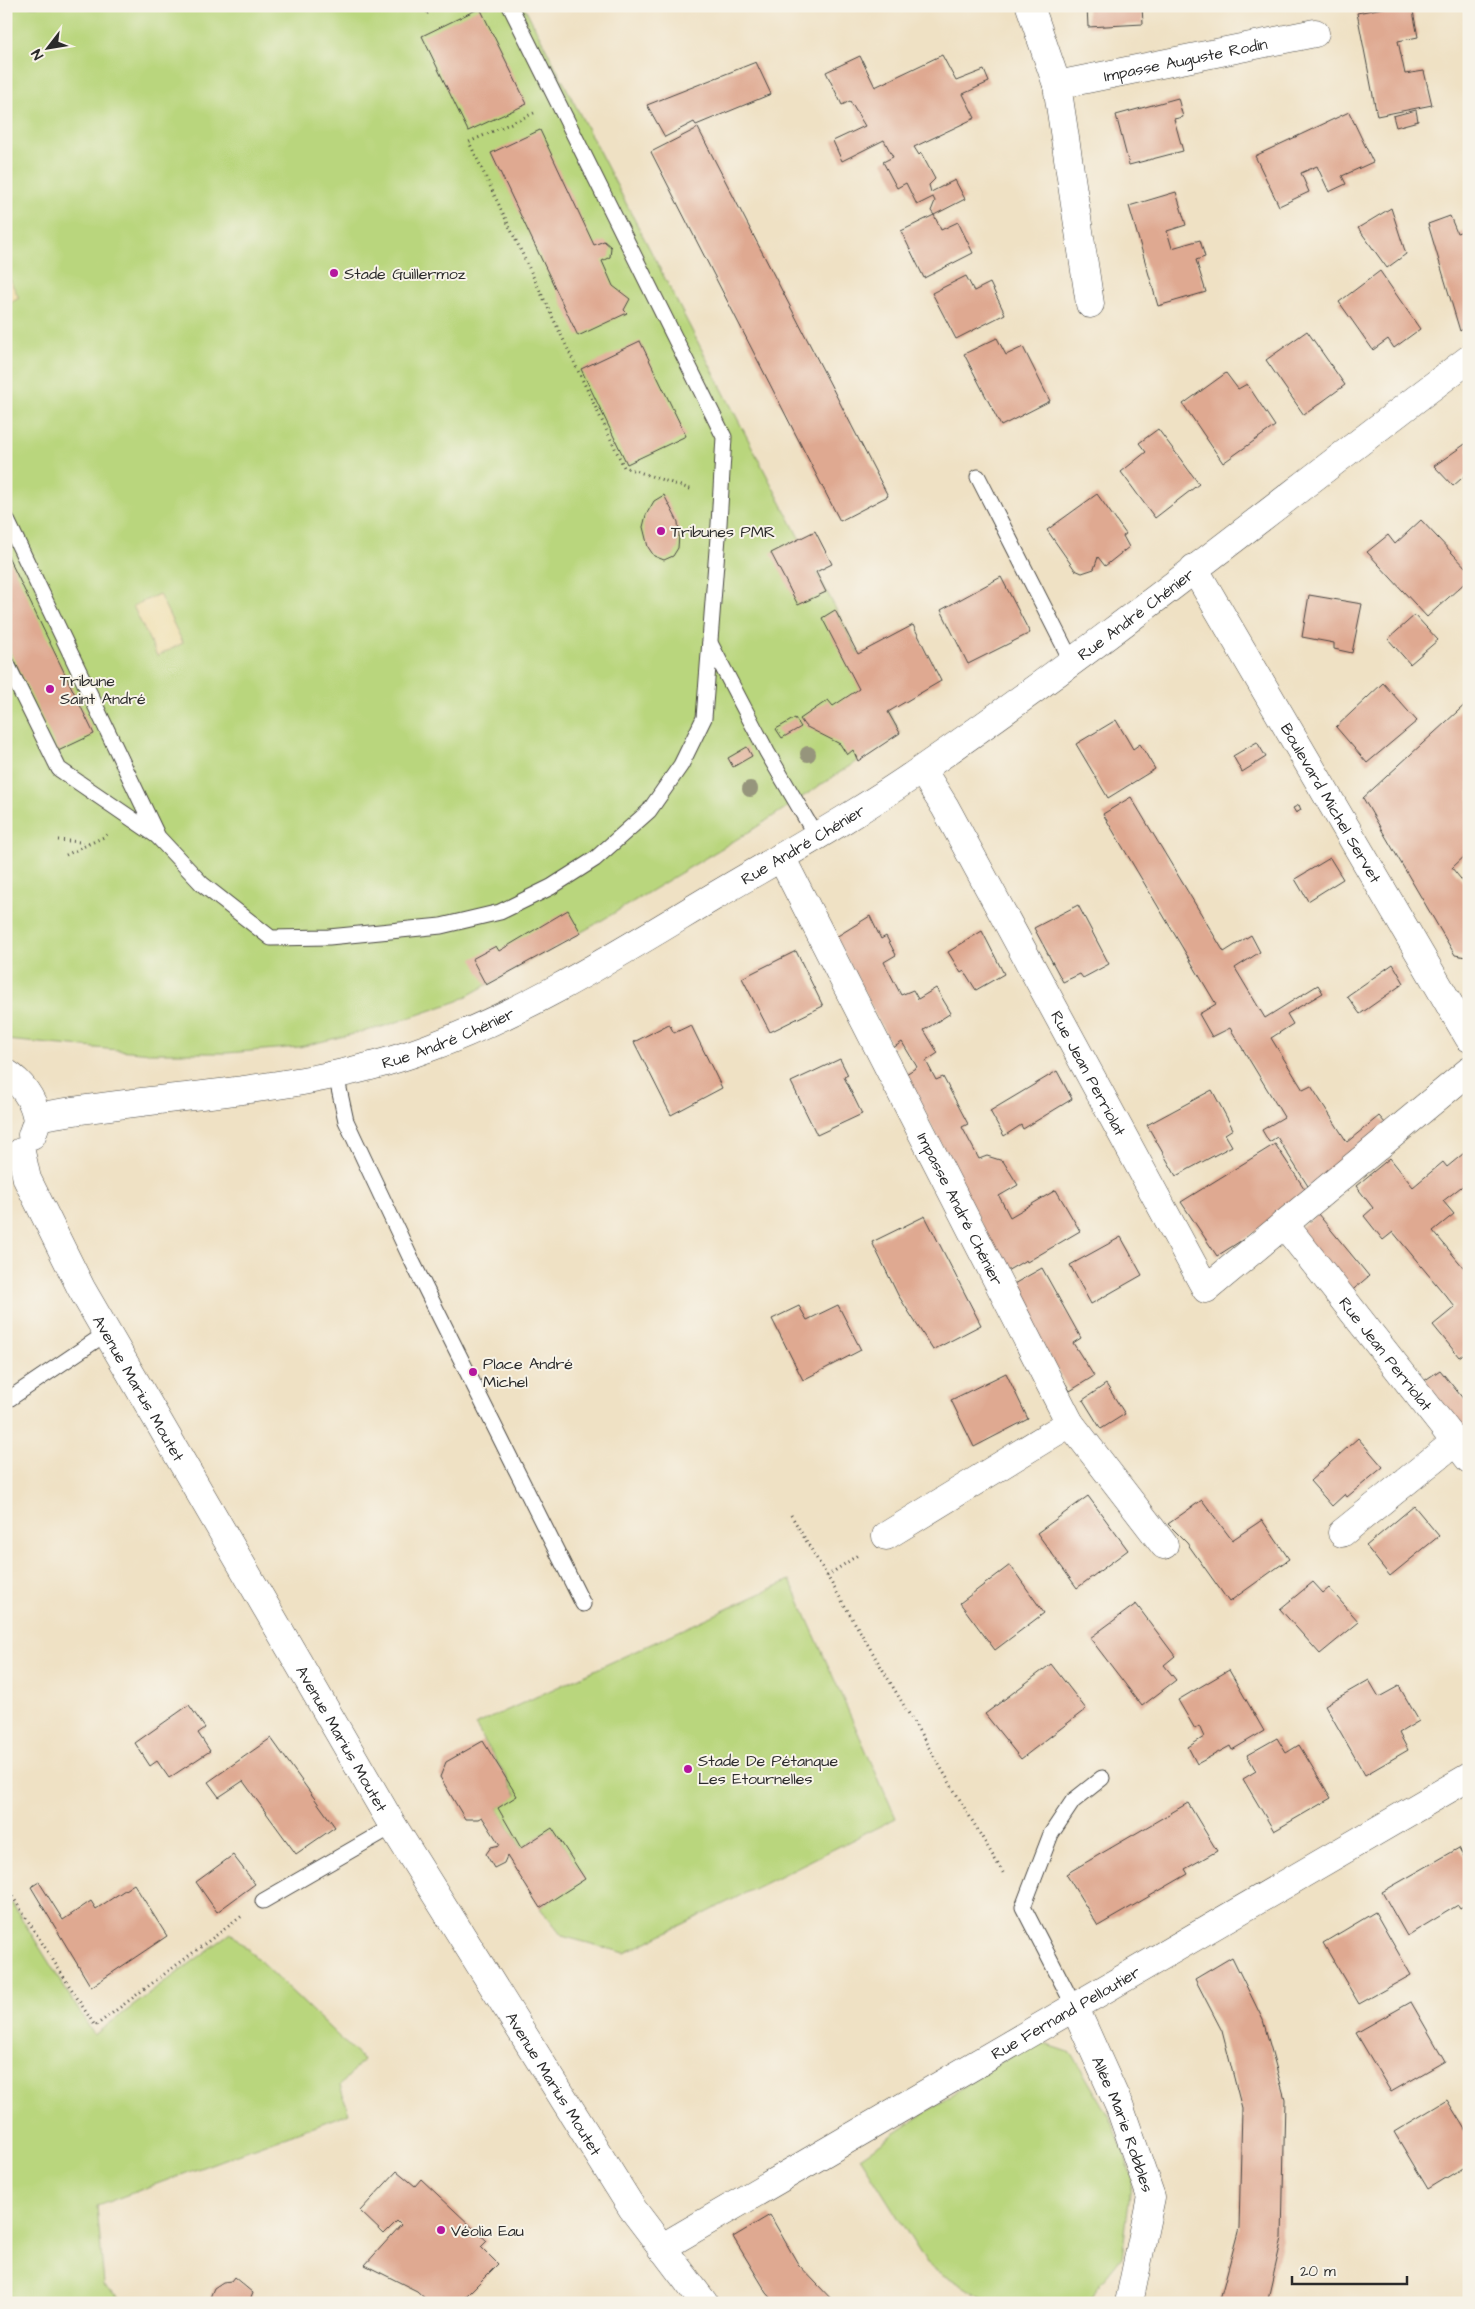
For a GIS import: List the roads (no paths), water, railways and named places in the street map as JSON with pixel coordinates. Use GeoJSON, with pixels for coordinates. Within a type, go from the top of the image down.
{"type":"FeatureCollection","features":[{"type":"Feature","properties":{"kind":"street"},"geometry":{"type":"LineString","coordinates":[[1030,6],[1057,85],[1090,304]]}},
{"type":"Feature","properties":{"kind":"street","name":"Impasse Auguste Rodin"},"geometry":{"type":"LineString","coordinates":[[1057,85],[1315,32]]}},
{"type":"Feature","properties":{"kind":"street","name":"Rue André Chénier"},"geometry":{"type":"LineString","coordinates":[[37,1117],[336,1076],[426,1049],[501,1017],[618,954],[782,857],[922,770],[1072,662],[1469,359]]}},
{"type":"Feature","properties":{"kind":"street","name":"Boulevard Michel Servet"},"geometry":{"type":"LineString","coordinates":[[1194,568],[1460,1000],[1469,1038]]}},
{"type":"Feature","properties":{"kind":"street","name":"Rue Jean Perriolat"},"geometry":{"type":"LineString","coordinates":[[922,770],[945,807],[1206,1289],[1469,1071]]}},
{"type":"Feature","properties":{"kind":"street","name":"Impasse André Chénier"},"geometry":{"type":"LineString","coordinates":[[782,857],[1070,1423],[1164,1545]]}},
{"type":"Feature","properties":{"kind":"street"},"geometry":{"type":"LineString","coordinates":[[6,1073],[28,1094],[37,1117],[32,1136],[14,1156]]}},
{"type":"Feature","properties":{"kind":"street","name":"Avenue Marius Moutet"},"geometry":{"type":"LineString","coordinates":[[14,1156],[27,1178],[81,1288],[393,1826],[632,2208],[704,2303]]}},
{"type":"Feature","properties":{"kind":"street","name":"Rue Jean Perriolat"},"geometry":{"type":"LineString","coordinates":[[1284,1224],[1462,1450]]}},
{"type":"Feature","properties":{"kind":"street"},"geometry":{"type":"LineString","coordinates":[[886,1536],[1070,1423]]}},
{"type":"Feature","properties":{"kind":"street"},"geometry":{"type":"LineString","coordinates":[[1342,1533],[1462,1450]]}},
{"type":"Feature","properties":{"kind":"street","name":"Rue Fernand Pelloutier"},"geometry":{"type":"LineString","coordinates":[[661,2248],[1469,1777]]}},
{"type":"Feature","properties":{"kind":"street","name":"Allée Marie Robbles"},"geometry":{"type":"LineString","coordinates":[[1074,2006],[1120,2108],[1151,2197],[1129,2303]]}},
{"type":"Feature","properties":{"kind":"lane"},"geometry":{"type":"LineString","coordinates":[[6,662],[59,768],[158,837],[202,884],[271,938],[329,937],[441,926],[500,912],[551,887],[595,859],[649,811],[681,765],[704,718],[724,437],[510,6]]}},
{"type":"Feature","properties":{"kind":"lane"},"geometry":{"type":"LineString","coordinates":[[978,477],[1072,662]]}},
{"type":"Feature","properties":{"kind":"lane"},"geometry":{"type":"LineString","coordinates":[[6,518],[158,837]]}},
{"type":"Feature","properties":{"kind":"lane"},"geometry":{"type":"LineString","coordinates":[[710,643],[767,752],[816,836]]}},
{"type":"Feature","properties":{"kind":"lane"},"geometry":{"type":"LineString","coordinates":[[336,1076],[346,1121],[410,1257],[583,1604]]}},
{"type":"Feature","properties":{"kind":"lane"},"geometry":{"type":"LineString","coordinates":[[6,1401],[108,1332]]}},
{"type":"Feature","properties":{"kind":"lane"},"geometry":{"type":"LineString","coordinates":[[1074,2006],[1023,1907],[1052,1834],[1073,1801],[1102,1778]]}},
{"type":"Feature","properties":{"kind":"lane"},"geometry":{"type":"LineString","coordinates":[[263,1901],[393,1826]]}},
{"type":"Feature","properties":{"kind":"place","name":"Stade Guillermoz"},"geometry":{"type":"Point","coordinates":[334,273]}},
{"type":"Feature","properties":{"kind":"place","name":"Tribunes PMR"},"geometry":{"type":"Point","coordinates":[661,531]}},
{"type":"Feature","properties":{"kind":"place","name":"Tribune Saint André"},"geometry":{"type":"Point","coordinates":[50,689]}},
{"type":"Feature","properties":{"kind":"place","name":"Place André Michel"},"geometry":{"type":"Point","coordinates":[473,1372]}},
{"type":"Feature","properties":{"kind":"place","name":"Stade De Pétanque Les Etournelles"},"geometry":{"type":"Point","coordinates":[688,1769]}},
{"type":"Feature","properties":{"kind":"place","name":"Véolia Eau"},"geometry":{"type":"Point","coordinates":[441,2230]}}]}
